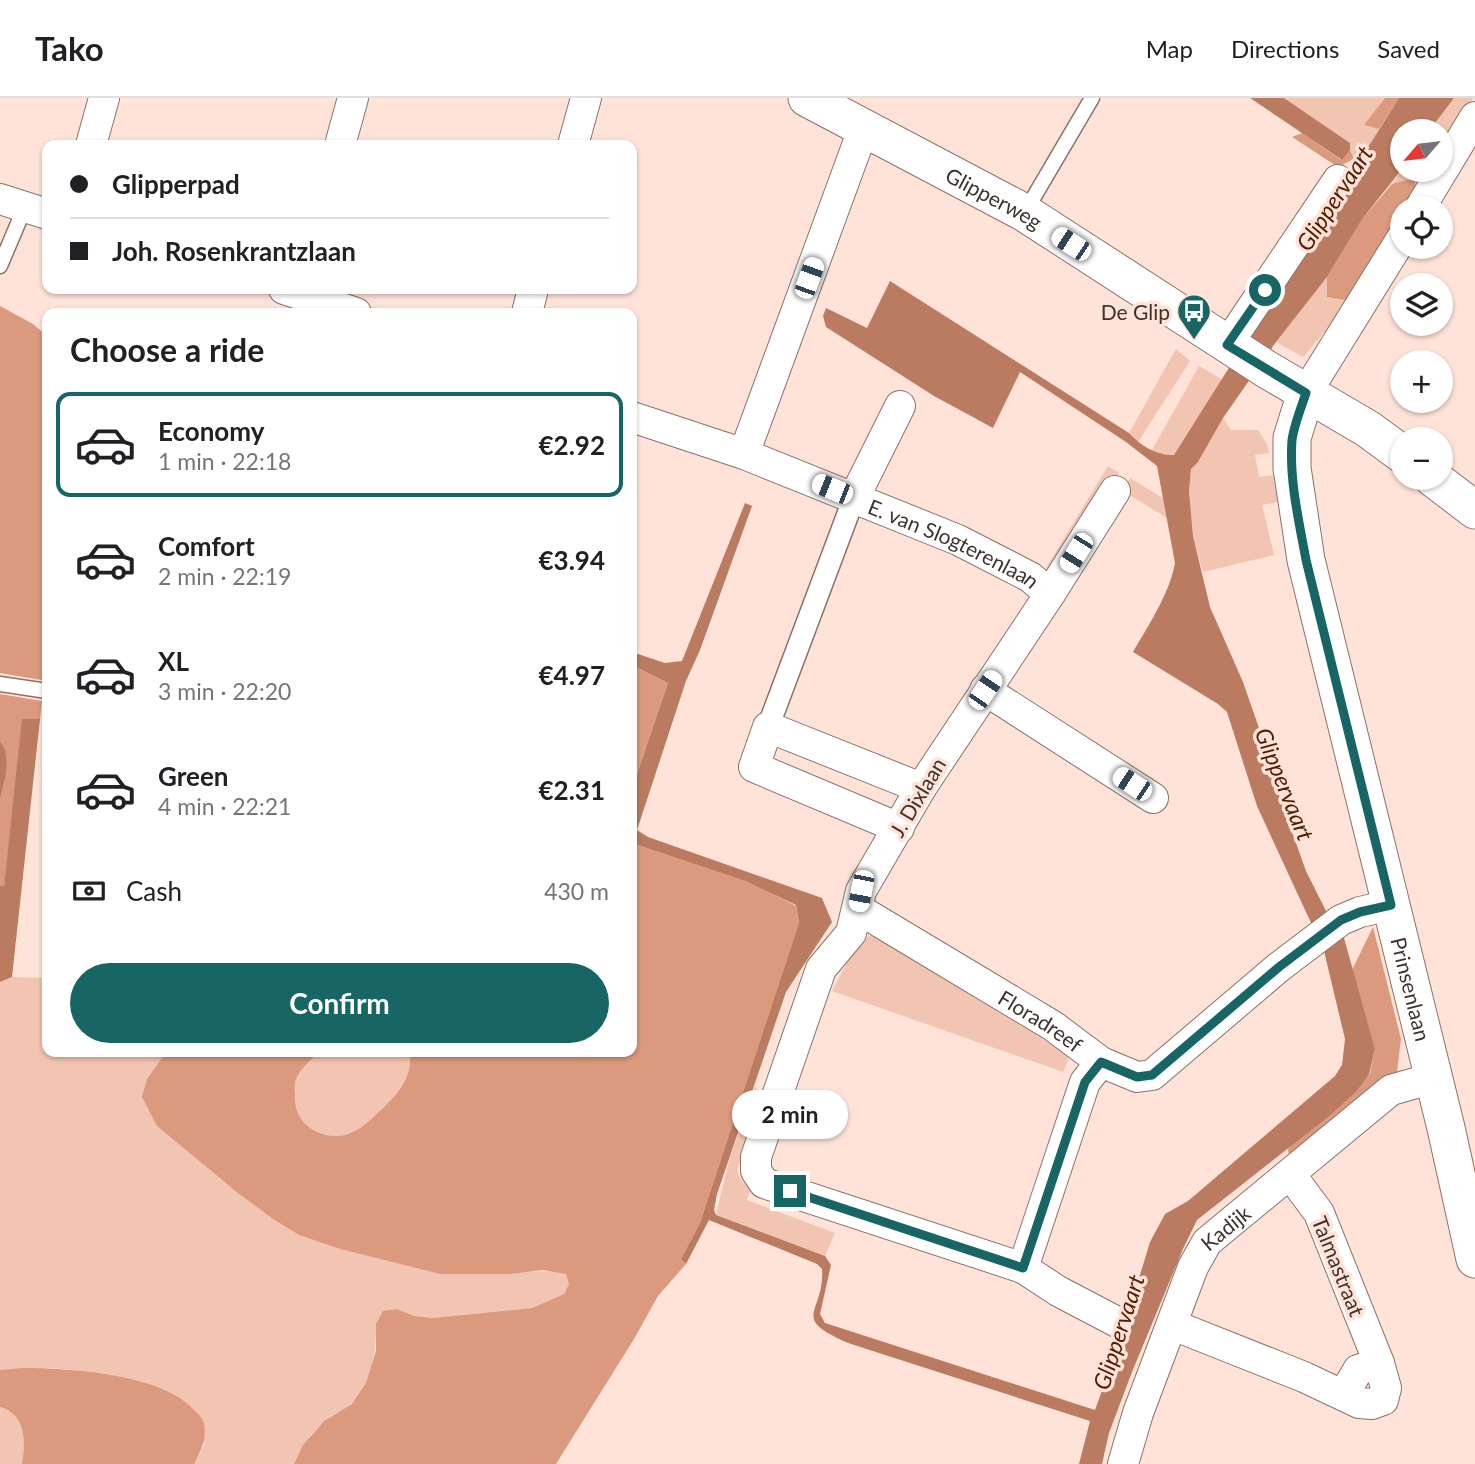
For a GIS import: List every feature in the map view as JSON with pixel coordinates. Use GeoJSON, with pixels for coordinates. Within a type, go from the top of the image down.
{"type":"FeatureCollection","features":[{"type":"Feature","properties":{"kind":"street"},"geometry":{"type":"LineString","coordinates":[[92,140],[104,98]]}},
{"type":"Feature","properties":{"kind":"street"},"geometry":{"type":"LineString","coordinates":[[341,140],[353,98]]}},
{"type":"Feature","properties":{"kind":"street"},"geometry":{"type":"LineString","coordinates":[[574,140],[586,98]]}},
{"type":"Feature","properties":{"kind":"street","name":"Glipperweg"},"geometry":{"type":"LineString","coordinates":[[809,98],[1025,214],[1227,345],[1368,429],[1390,445]]}},
{"type":"Feature","properties":{"kind":"street"},"geometry":{"type":"LineString","coordinates":[[1427,196],[1475,117]]}},
{"type":"Feature","properties":{"kind":"street"},"geometry":{"type":"LineString","coordinates":[[744,454],[864,127]]}},
{"type":"Feature","properties":{"kind":"street"},"geometry":{"type":"LineString","coordinates":[[1227,345],[1338,180]]}},
{"type":"Feature","properties":{"kind":"street"},"geometry":{"type":"LineString","coordinates":[[1306,393],[1390,257]]}},
{"type":"Feature","properties":{"kind":"street"},"geometry":{"type":"LineString","coordinates":[[305,294],[343,308]]}},
{"type":"Feature","properties":{"kind":"street","name":"Prinsenlaan"},"geometry":{"type":"LineString","coordinates":[[1306,393],[1292,438],[1297,512],[1306,560],[1475,1256]]}},
{"type":"Feature","properties":{"kind":"street","name":"E. van Slogterenlaan"},"geometry":{"type":"LineString","coordinates":[[899,828],[754,767],[854,498],[900,406]]}},
{"type":"Feature","properties":{"kind":"street","name":"E. van Slogterenlaan"},"geometry":{"type":"LineString","coordinates":[[637,419],[744,454],[958,540],[1030,577],[1050,594]]}},
{"type":"Feature","properties":{"kind":"street"},"geometry":{"type":"LineString","coordinates":[[1449,490],[1475,510]]}},
{"type":"Feature","properties":{"kind":"street","name":"J. Dixlaan"},"geometry":{"type":"LineString","coordinates":[[1023,1268],[764,1183],[756,1171],[755,1157],[821,969],[851,933],[861,891],[921,788],[1115,491]]}},
{"type":"Feature","properties":{"kind":"street"},"geometry":{"type":"LineString","coordinates":[[985,690],[1153,798]]}},
{"type":"Feature","properties":{"kind":"street"},"geometry":{"type":"LineString","coordinates":[[768,727],[921,788]]}},
{"type":"Feature","properties":{"kind":"street","name":"Floradreef"},"geometry":{"type":"LineString","coordinates":[[858,909],[1054,1026],[1101,1062],[1137,1077],[1152,1075],[1341,920],[1360,912],[1391,905]]}},
{"type":"Feature","properties":{"kind":"street"},"geometry":{"type":"LineString","coordinates":[[1101,1062],[1085,1082],[1023,1268],[1058,1291],[1117,1322]]}},
{"type":"Feature","properties":{"kind":"street","name":"Kadijk"},"geometry":{"type":"LineString","coordinates":[[1123,1464],[1138,1413],[1193,1267],[1207,1242],[1391,1090],[1433,1078]]}},
{"type":"Feature","properties":{"kind":"street","name":"Talmastraat"},"geometry":{"type":"LineString","coordinates":[[1172,1325],[1344,1394],[1359,1403],[1372,1404],[1383,1400],[1387,1388],[1379,1363],[1319,1213],[1290,1174]]}},
{"type":"Feature","properties":{"kind":"lane"},"geometry":{"type":"LineString","coordinates":[[1025,214],[1090,99]]}},
{"type":"Feature","properties":{"kind":"lane"},"geometry":{"type":"LineString","coordinates":[[0,266],[24,207]]}},
{"type":"Feature","properties":{"kind":"lane"},"geometry":{"type":"LineString","coordinates":[[0,684],[42,690]]}},
{"type":"Feature","properties":{"kind":"shaded area"},"geometry":{"type":"Polygon","coordinates":[[[1250,98],[1284,98],[1350,143],[1350,150],[1342,160],[1250,98]]]}},
{"type":"Feature","properties":{"kind":"shaded area"},"geometry":{"type":"Polygon","coordinates":[[[1284,98],[1385,98],[1365,125],[1379,129],[1357,165],[1350,150],[1350,143],[1284,98]]]}},
{"type":"Feature","properties":{"kind":"shaded area"},"geometry":{"type":"Polygon","coordinates":[[[1385,98],[1399,98],[1379,129],[1364,125],[1385,98]]]}},
{"type":"Feature","properties":{"kind":"shaded area"},"geometry":{"type":"Polygon","coordinates":[[[1399,98],[1454,98],[1438,119],[1390,119],[1392,182],[1363,218],[1327,277],[1276,342],[1223,418],[1198,462],[1191,469],[1189,491],[1193,536],[1210,607],[1243,682],[1271,773],[1306,871],[1327,913],[1344,938],[1375,1049],[1369,1075],[1357,1091],[1328,1117],[1197,1220],[1132,1372],[1109,1433],[1102,1464],[1079,1464],[1090,1421],[848,1343],[819,1327],[814,1320],[814,1313],[822,1284],[822,1269],[817,1264],[709,1220],[686,1264],[681,1259],[700,1223],[799,923],[796,905],[746,881],[637,845],[637,830],[648,837],[822,898],[832,922],[786,992],[717,1194],[714,1210],[716,1215],[825,1256],[831,1265],[820,1314],[825,1323],[1095,1410],[1121,1338],[1150,1242],[1165,1214],[1188,1201],[1335,1076],[1342,1065],[1345,1039],[1324,951],[1257,806],[1227,712],[1133,652],[1163,598],[1175,563],[1157,466],[1126,442],[1020,372],[993,428],[934,396],[826,327],[823,316],[826,308],[867,328],[890,281],[1129,433],[1144,446],[1161,454],[1174,455],[1399,98]]]}},
{"type":"Feature","properties":{"kind":"shaded area"},"geometry":{"type":"Polygon","coordinates":[[[1454,98],[1473,98],[1453,133],[1453,119],[1438,119],[1454,98]]]}},
{"type":"Feature","properties":{"kind":"shaded area"},"geometry":{"type":"Polygon","coordinates":[[[1302,133],[1341,160],[1350,150],[1354,159],[1338,167],[1292,137],[1302,133]]]}},
{"type":"Feature","properties":{"kind":"shaded area"},"geometry":{"type":"Polygon","coordinates":[[[1415,182],[1425,182],[1417,196],[1415,182]]]}},
{"type":"Feature","properties":{"kind":"shaded area"},"geometry":{"type":"Polygon","coordinates":[[[1415,182],[1415,196],[1390,196],[1390,239],[1351,301],[1327,297],[1327,277],[1363,218],[1392,184],[1415,182]]]}},
{"type":"Feature","properties":{"kind":"shaded area"},"geometry":{"type":"Polygon","coordinates":[[[1327,277],[1328,297],[1351,301],[1303,357],[1276,342],[1327,277]]]}},
{"type":"Feature","properties":{"kind":"shaded area"},"geometry":{"type":"Polygon","coordinates":[[[0,306],[42,332],[42,680],[0,673],[0,306]]]}},
{"type":"Feature","properties":{"kind":"shaded area"},"geometry":{"type":"Polygon","coordinates":[[[1176,349],[1190,361],[1138,442],[1129,433],[1176,349]]]}},
{"type":"Feature","properties":{"kind":"shaded area"},"geometry":{"type":"Polygon","coordinates":[[[1199,366],[1223,380],[1174,455],[1162,456],[1152,450],[1199,366]]]}},
{"type":"Feature","properties":{"kind":"shaded area"},"geometry":{"type":"Polygon","coordinates":[[[1223,418],[1231,430],[1258,430],[1267,444],[1269,453],[1255,455],[1259,477],[1273,475],[1278,502],[1262,505],[1274,555],[1203,572],[1193,536],[1189,491],[1191,469],[1198,462],[1223,418]]]}},
{"type":"Feature","properties":{"kind":"shaded area"},"geometry":{"type":"Polygon","coordinates":[[[1108,466],[1119,473],[1112,485],[1057,572],[1046,568],[1108,466]]]}},
{"type":"Feature","properties":{"kind":"shaded area"},"geometry":{"type":"Polygon","coordinates":[[[1130,478],[1163,498],[1167,518],[1123,491],[1130,478]]]}},
{"type":"Feature","properties":{"kind":"shaded area"},"geometry":{"type":"Polygon","coordinates":[[[745,503],[752,506],[700,650],[686,681],[637,830],[637,774],[668,683],[637,668],[637,654],[665,663],[682,661],[745,503]]]}},
{"type":"Feature","properties":{"kind":"shaded area"},"geometry":{"type":"Polygon","coordinates":[[[637,668],[668,683],[637,774],[637,668]]]}},
{"type":"Feature","properties":{"kind":"shaded area"},"geometry":{"type":"Polygon","coordinates":[[[0,694],[42,701],[40,719],[23,719],[4,887],[0,886],[0,799],[5,780],[0,741],[0,694]]]}},
{"type":"Feature","properties":{"kind":"shaded area"},"geometry":{"type":"Polygon","coordinates":[[[22,719],[40,719],[12,977],[0,982],[0,886],[4,886],[22,719]]]}},
{"type":"Feature","properties":{"kind":"shaded area"},"geometry":{"type":"Polygon","coordinates":[[[0,741],[7,761],[0,799],[0,741]]]}},
{"type":"Feature","properties":{"kind":"shaded area"},"geometry":{"type":"Polygon","coordinates":[[[637,845],[746,880],[796,906],[799,924],[700,1223],[681,1259],[686,1264],[658,1296],[556,1464],[294,1464],[303,1445],[324,1421],[352,1404],[366,1383],[376,1351],[376,1324],[383,1311],[397,1309],[414,1316],[433,1318],[532,1308],[564,1294],[569,1284],[566,1274],[543,1270],[510,1274],[440,1274],[340,1249],[299,1235],[239,1194],[157,1126],[142,1097],[147,1079],[162,1057],[315,1057],[300,1071],[296,1079],[298,1114],[317,1132],[345,1135],[361,1127],[396,1095],[407,1076],[410,1057],[637,1057],[637,845]]]}},
{"type":"Feature","properties":{"kind":"shaded area"},"geometry":{"type":"Polygon","coordinates":[[[1373,927],[1401,1039],[1397,1072],[1289,1160],[1288,1148],[1357,1091],[1370,1074],[1375,1049],[1352,970],[1373,927]]]}},
{"type":"Feature","properties":{"kind":"shaded area"},"geometry":{"type":"Polygon","coordinates":[[[872,935],[1070,1056],[1063,1072],[832,991],[854,951],[872,935]]]}},
{"type":"Feature","properties":{"kind":"shaded area"},"geometry":{"type":"Polygon","coordinates":[[[12,977],[42,978],[42,1057],[162,1057],[147,1079],[157,1126],[239,1194],[299,1235],[340,1249],[440,1274],[560,1271],[566,1274],[569,1284],[564,1294],[532,1308],[433,1318],[414,1316],[397,1309],[376,1324],[372,1368],[364,1388],[350,1405],[316,1429],[294,1464],[194,1464],[205,1443],[91,1372],[52,1368],[0,1370],[0,982],[12,977]]]}},
{"type":"Feature","properties":{"kind":"shaded area"},"geometry":{"type":"Polygon","coordinates":[[[315,1057],[410,1057],[407,1076],[396,1095],[356,1130],[335,1136],[317,1132],[298,1114],[296,1079],[315,1057]]]}},
{"type":"Feature","properties":{"kind":"shaded area"},"geometry":{"type":"Polygon","coordinates":[[[755,1086],[760,1096],[737,1171],[742,1182],[751,1187],[747,1200],[835,1233],[825,1256],[716,1215],[729,1161],[755,1086]]]}},
{"type":"Feature","properties":{"kind":"shaded area"},"geometry":{"type":"Polygon","coordinates":[[[23,1368],[114,1375],[161,1388],[180,1398],[204,1423],[204,1439],[194,1464],[22,1464],[24,1438],[19,1422],[9,1411],[0,1407],[0,1370],[23,1368]]]}},
{"type":"Feature","properties":{"kind":"shaded area"},"geometry":{"type":"Polygon","coordinates":[[[0,1407],[9,1411],[19,1422],[24,1438],[22,1464],[0,1464],[0,1407]]]}},
{"type":"Feature","properties":{"kind":"place","name":"De Glip"},"geometry":{"type":"Point","coordinates":[1194,341]}},
{"type":"Feature","properties":{"kind":"route"},"geometry":{"type":"LineString","coordinates":[[790,1191],[1023,1268],[1085,1082],[1101,1062],[1137,1077],[1152,1075],[1279,967],[1341,920],[1360,912],[1391,905],[1306,560],[1297,512],[1292,438],[1306,393],[1227,345],[1265,290]]}},
{"type":"Feature","properties":{"kind":"water label","name":"Glippervaart"},"geometry":{"type":"Point","coordinates":[1334,198]}},
{"type":"Feature","properties":{"kind":"water label","name":"Glippervaart"},"geometry":{"type":"Point","coordinates":[1285,784]}},
{"type":"Feature","properties":{"kind":"water label","name":"Glippervaart"},"geometry":{"type":"Point","coordinates":[1118,1332]}}]}
